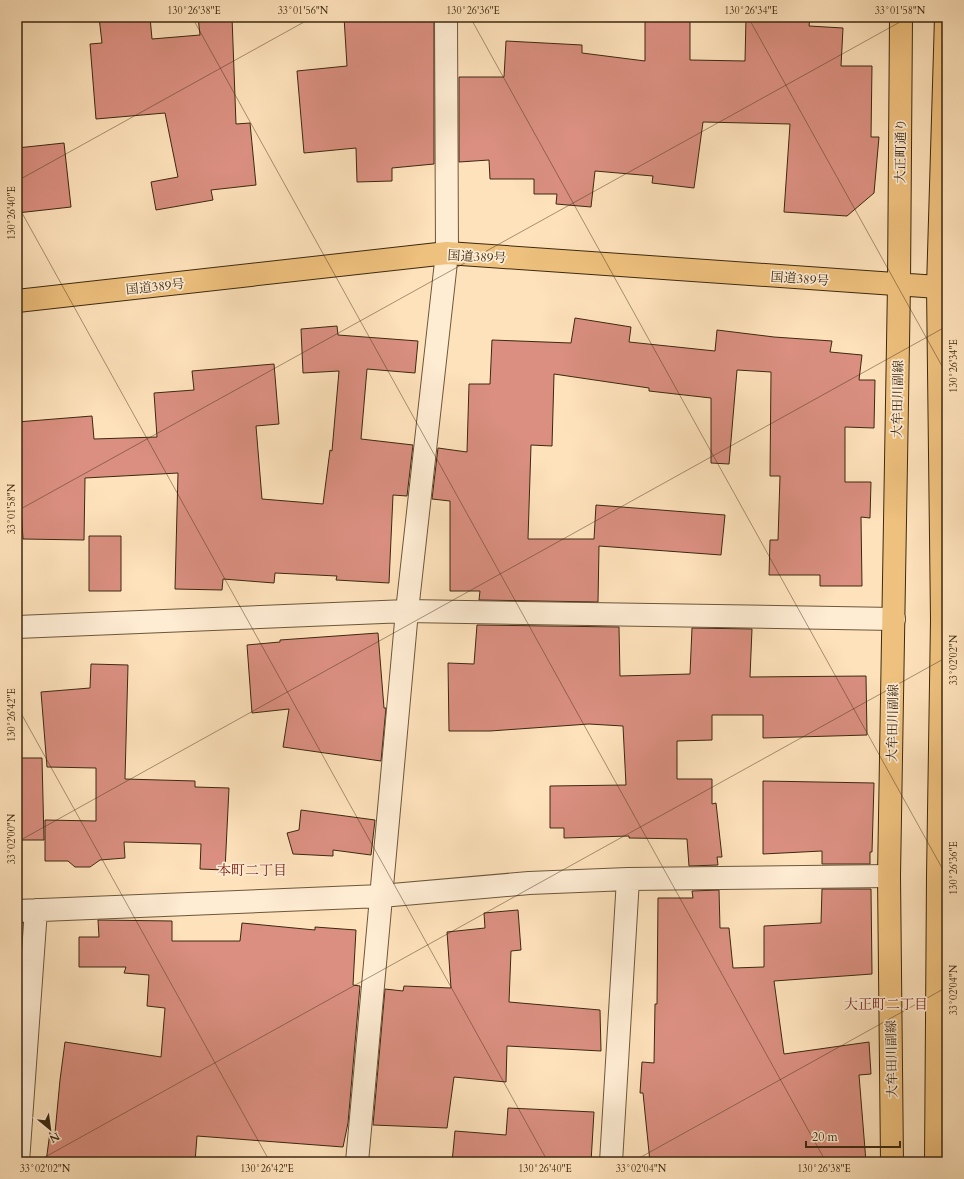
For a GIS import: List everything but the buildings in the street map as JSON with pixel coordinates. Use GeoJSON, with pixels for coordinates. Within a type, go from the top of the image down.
{"type":"FeatureCollection","features":[{"type":"Feature","properties":{"kind":"main road","name":"大正町通り"},"geometry":{"type":"LineString","coordinates":[[899,284],[901,17]]}},
{"type":"Feature","properties":{"kind":"main road"},"geometry":{"type":"LineString","coordinates":[[936,1162],[942,875],[944,620],[938,288],[946,17]]}},
{"type":"Feature","properties":{"kind":"main road","name":"国道389号"},"geometry":{"type":"LineString","coordinates":[[17,301],[447,254],[899,284],[938,288]]}},
{"type":"Feature","properties":{"kind":"main road","name":"大牟田川副線"},"geometry":{"type":"LineString","coordinates":[[892,1162],[889,876],[899,284]]}},
{"type":"Feature","properties":{"kind":"street"},"geometry":{"type":"LineString","coordinates":[[357,1162],[407,611],[447,254],[446,17]]}},
{"type":"Feature","properties":{"kind":"street"},"geometry":{"type":"LineString","coordinates":[[17,627],[407,611],[894,619]]}},
{"type":"Feature","properties":{"kind":"street"},"geometry":{"type":"LineString","coordinates":[[18,1162],[26,910],[381,896],[529,883],[628,879],[889,876]]}},
{"type":"Feature","properties":{"kind":"street"},"geometry":{"type":"LineString","coordinates":[[611,1162],[628,879]]}},
{"type":"Feature","properties":{"kind":"district","name":"本町二丁目"},"geometry":{"type":"Point","coordinates":[252,870]}},
{"type":"Feature","properties":{"kind":"district","name":"大正町二丁目"},"geometry":{"type":"Point","coordinates":[886,1004]}}]}
